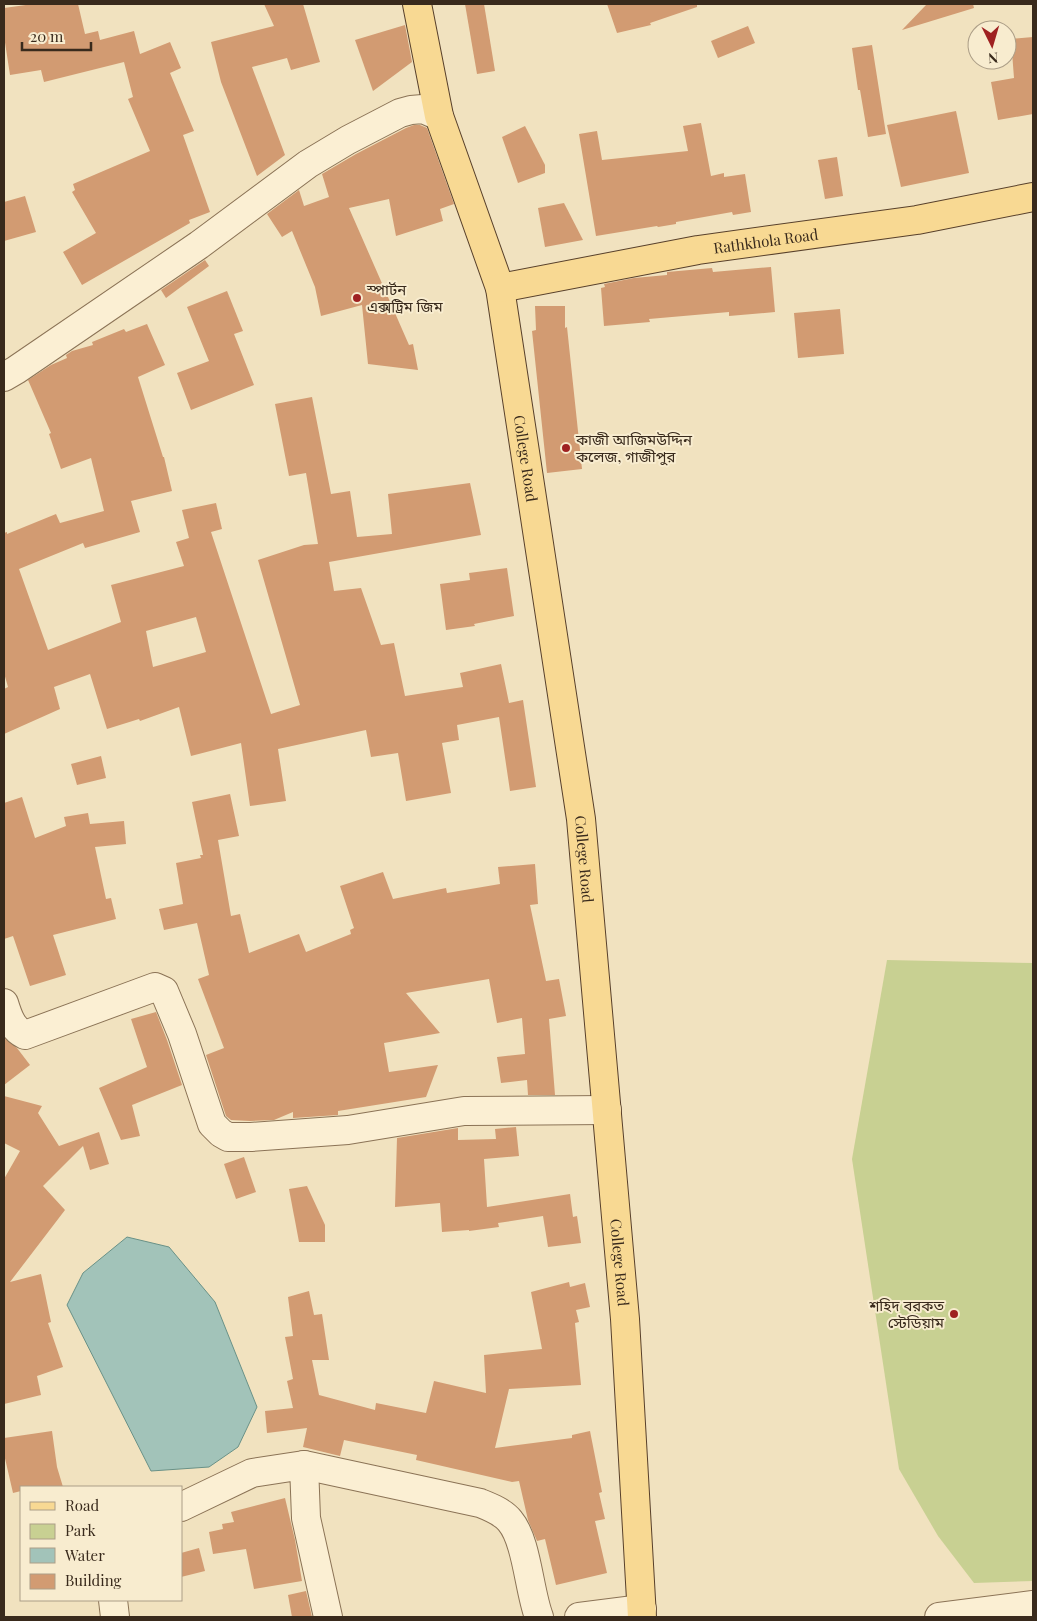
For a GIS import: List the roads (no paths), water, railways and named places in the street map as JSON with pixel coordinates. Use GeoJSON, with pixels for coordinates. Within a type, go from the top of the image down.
{"type":"FeatureCollection","features":[{"type":"Feature","properties":{"kind":"main road","name":"College Road"},"geometry":{"type":"LineString","coordinates":[[417,4],[439,116],[500,288],[581,819],[625,1319],[642,1613]]}},
{"type":"Feature","properties":{"kind":"main road","name":"Rathkhola Road"},"geometry":{"type":"LineString","coordinates":[[500,288],[698,250],[916,220],[1033,196]]}},
{"type":"Feature","properties":{"kind":"street"},"geometry":{"type":"LineString","coordinates":[[4,377],[199,245],[308,164],[348,140],[400,113],[423,109],[439,116]]}},
{"type":"Feature","properties":{"kind":"street"},"geometry":{"type":"LineString","coordinates":[[4,1003],[8,1017],[15,1029],[25,1035],[155,987],[164,991],[182,1034],[212,1124],[228,1137],[348,1130],[464,1111],[607,1110]]}},
{"type":"Feature","properties":{"kind":"street"},"geometry":{"type":"LineString","coordinates":[[304,1465],[306,1518],[328,1617]]}},
{"type":"Feature","properties":{"kind":"street"},"geometry":{"type":"LineString","coordinates":[[182,1507],[252,1472],[304,1465],[480,1503],[496,1510],[510,1520],[518,1534],[539,1617]]}},
{"type":"Feature","properties":{"kind":"street"},"geometry":{"type":"LineString","coordinates":[[113,1601],[115,1617]]}},
{"type":"Feature","properties":{"kind":"street"},"geometry":{"type":"LineString","coordinates":[[939,1617],[1033,1605]]}},
{"type":"Feature","properties":{"kind":"street"},"geometry":{"type":"LineString","coordinates":[[579,1617],[642,1613]]}},
{"type":"Feature","properties":{"kind":"water"},"geometry":{"type":"Polygon","coordinates":[[[127,1237],[169,1247],[215,1302],[257,1407],[238,1447],[209,1467],[151,1471],[67,1305],[83,1273],[127,1237]]]}},
{"type":"Feature","properties":{"kind":"place","name":"স্পার্টন এক্সট্রিম জিম"},"geometry":{"type":"Point","coordinates":[357,298]}},
{"type":"Feature","properties":{"kind":"place","name":"কাজী আজিমউদ্দিন কলেজ, গাজীপুর"},"geometry":{"type":"Point","coordinates":[566,448]}},
{"type":"Feature","properties":{"kind":"place","name":"শহিদ বরকত স্টেডিয়াম"},"geometry":{"type":"Point","coordinates":[954,1314]}}]}
